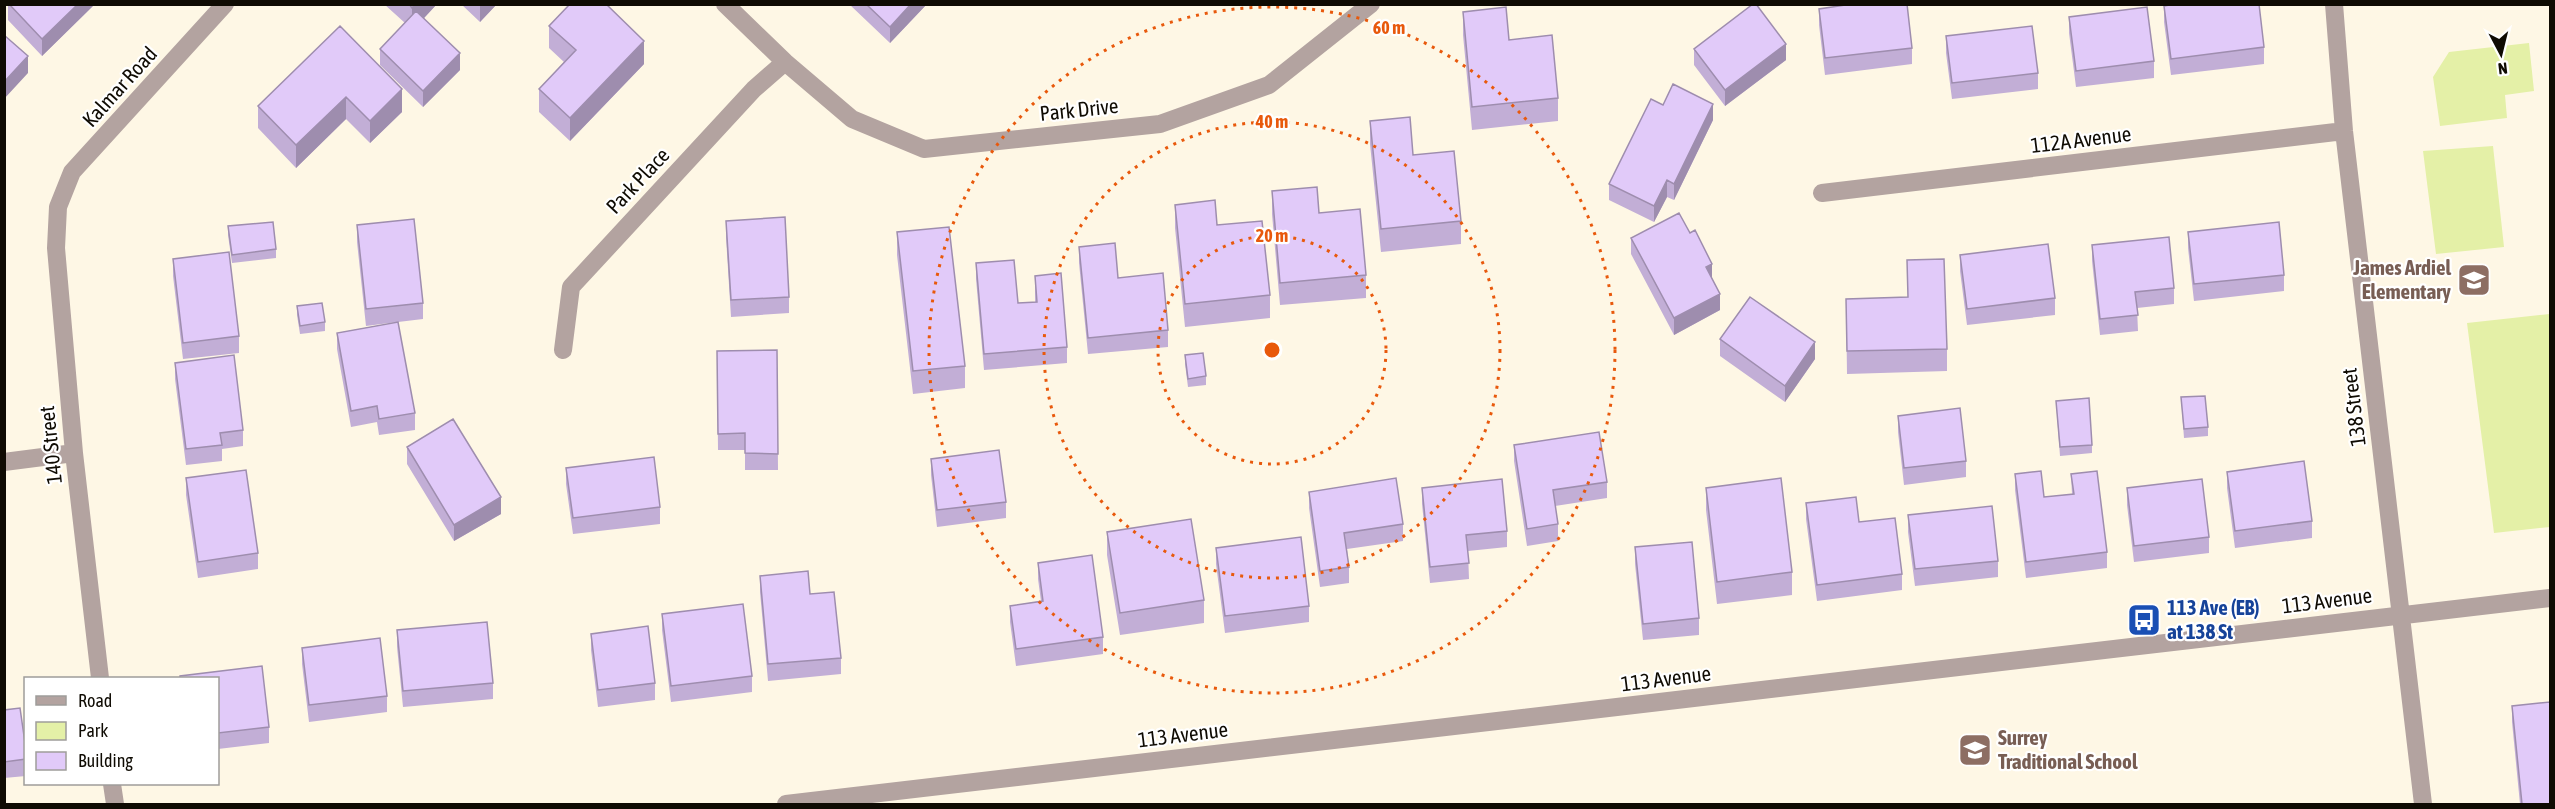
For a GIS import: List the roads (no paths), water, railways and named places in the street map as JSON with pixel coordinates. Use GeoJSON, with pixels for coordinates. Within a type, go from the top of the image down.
{"type":"FeatureCollection","features":[{"type":"Feature","properties":{"kind":"street","name":"Kalmar Road"},"geometry":{"type":"LineString","coordinates":[[58,207],[72,172],[225,4]]}},
{"type":"Feature","properties":{"kind":"street","name":"Park Drive"},"geometry":{"type":"LineString","coordinates":[[725,4],[785,62],[852,119],[924,149],[1160,124],[1269,85],[1371,4]]}},
{"type":"Feature","properties":{"kind":"street","name":"138 Street"},"geometry":{"type":"LineString","coordinates":[[2334,4],[2344,131],[2423,804]]}},
{"type":"Feature","properties":{"kind":"street","name":"Park Place"},"geometry":{"type":"LineString","coordinates":[[562,350],[571,287],[754,89],[785,62]]}},
{"type":"Feature","properties":{"kind":"street","name":"112A Avenue"},"geometry":{"type":"LineString","coordinates":[[1822,193],[2344,131]]}},
{"type":"Feature","properties":{"kind":"street","name":"140 Street"},"geometry":{"type":"LineString","coordinates":[[58,207],[56,248],[74,453],[100,677]]}},
{"type":"Feature","properties":{"kind":"street"},"geometry":{"type":"LineString","coordinates":[[4,462],[74,453]]}},
{"type":"Feature","properties":{"kind":"street","name":"113 Avenue"},"geometry":{"type":"LineString","coordinates":[[786,804],[2550,598]]}},
{"type":"Feature","properties":{"kind":"street"},"geometry":{"type":"LineString","coordinates":[[112,785],[115,804]]}},
{"type":"Feature","properties":{"kind":"place","name":"James Ardiel Elementary"},"geometry":{"type":"Point","coordinates":[2474,280]}},
{"type":"Feature","properties":{"kind":"place","name":"113 Ave (EB) at 138 St"},"geometry":{"type":"Point","coordinates":[2144,620]}},
{"type":"Feature","properties":{"kind":"place","name":"Surrey Traditional School"},"geometry":{"type":"Point","coordinates":[1975,750]}}]}
